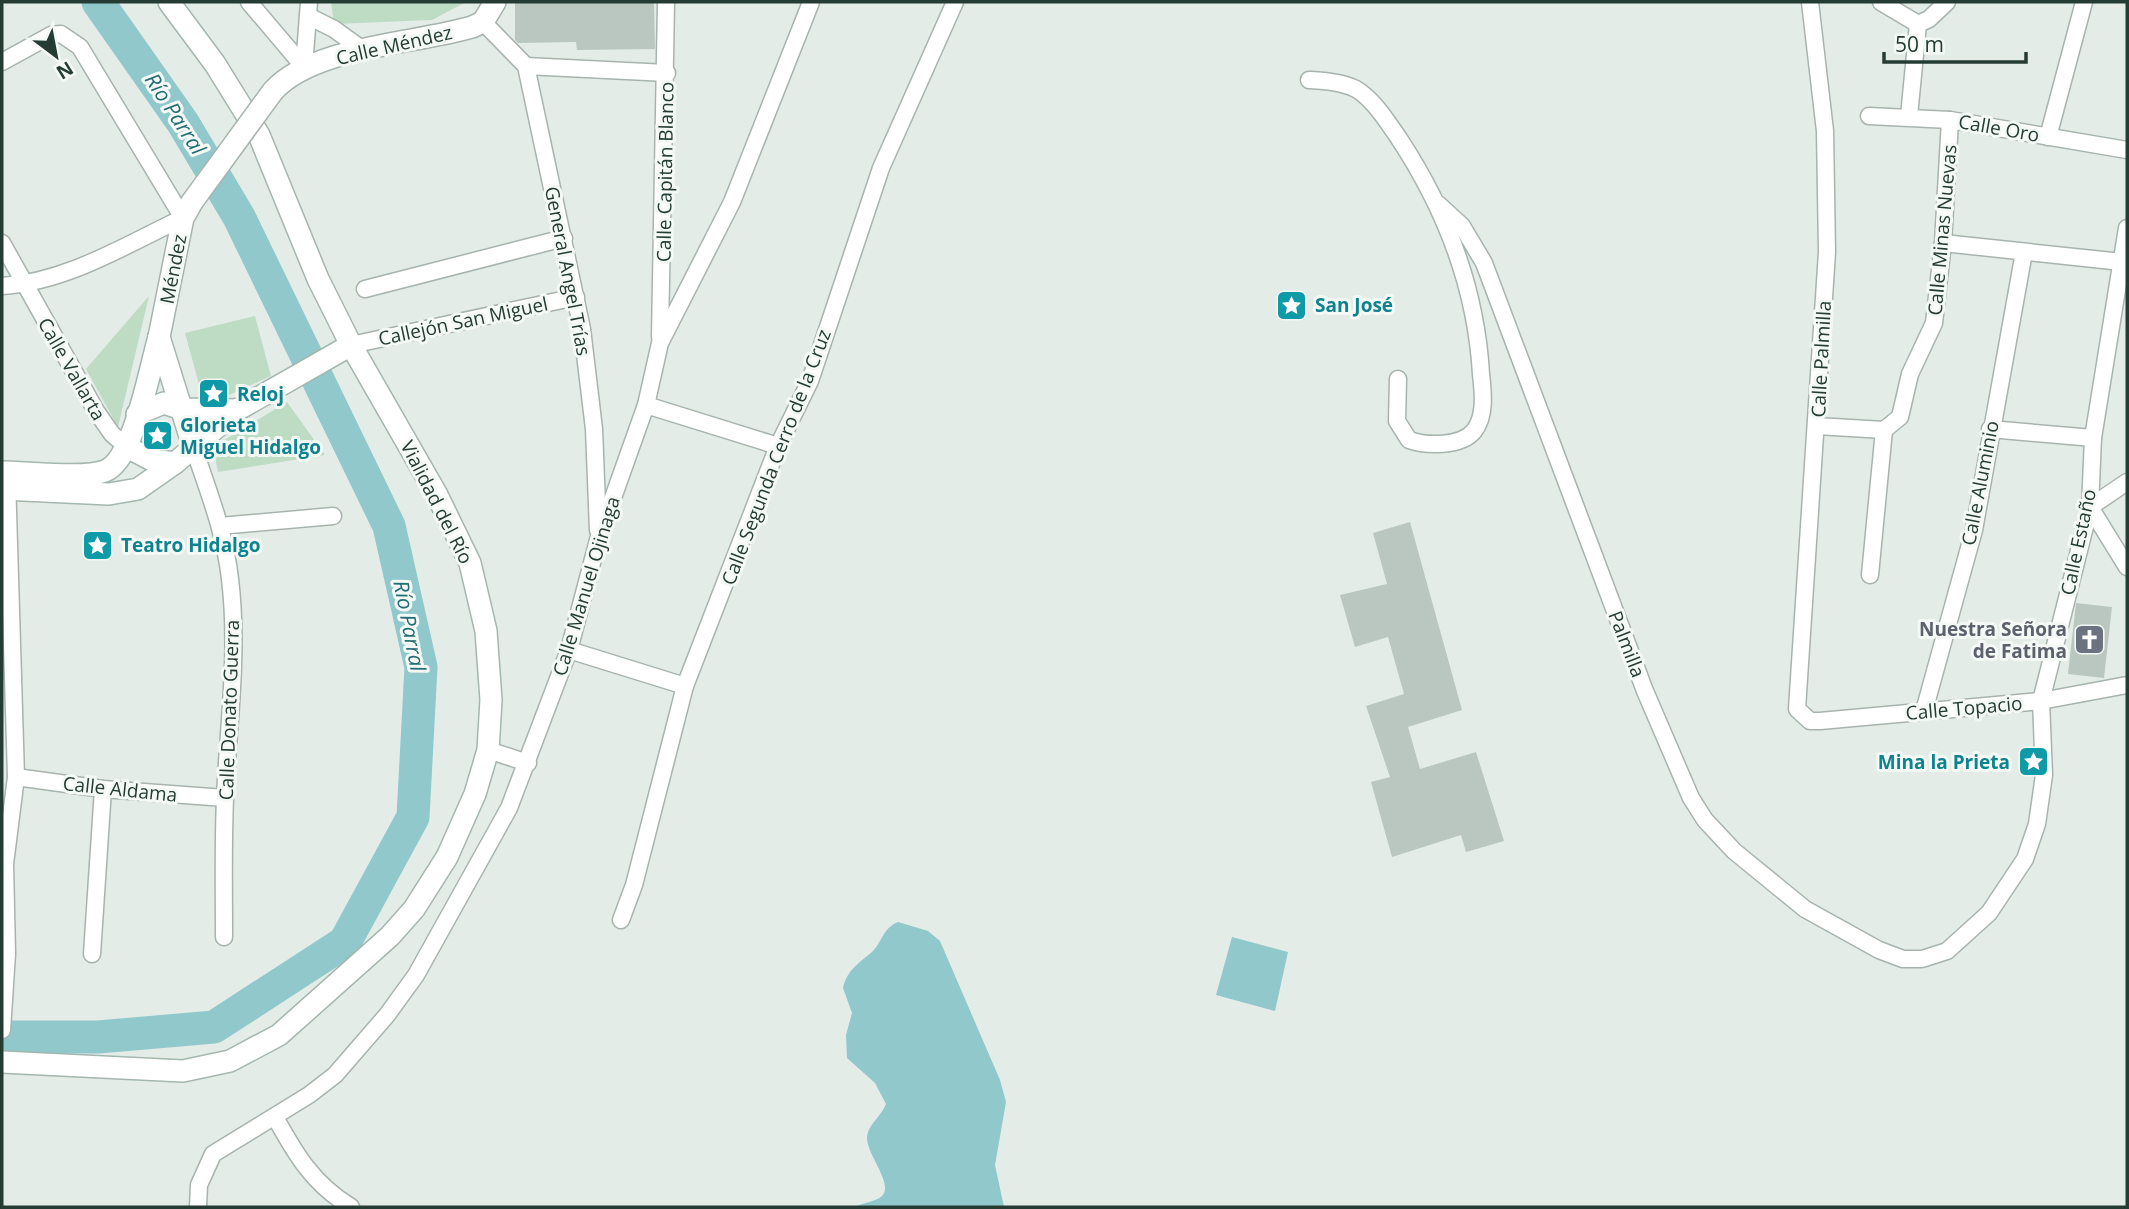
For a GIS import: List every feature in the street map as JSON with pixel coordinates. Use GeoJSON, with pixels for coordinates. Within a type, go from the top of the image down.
{"type":"FeatureCollection","features":[{"type":"Feature","properties":{"kind":"main road","name":"Vialidad del Río"},"geometry":{"type":"LineString","coordinates":[[2,1062],[69,1067],[86,1065],[146,1071],[208,1067],[252,1052],[302,1017],[390,936],[431,885],[475,794],[488,750],[491,700],[486,631],[470,563],[437,495],[351,345],[305,252],[260,135],[215,64],[169,2]]}},
{"type":"Feature","properties":{"kind":"main road"},"geometry":{"type":"LineString","coordinates":[[482,22],[495,2]]}},
{"type":"Feature","properties":{"kind":"main road","name":"Calle Méndez"},"geometry":{"type":"LineString","coordinates":[[304,67],[363,50],[458,31],[482,22]]}},
{"type":"Feature","properties":{"kind":"main road"},"geometry":{"type":"LineString","coordinates":[[188,210],[274,91],[285,78],[304,67]]}},
{"type":"Feature","properties":{"kind":"main road","name":"Méndez"},"geometry":{"type":"LineString","coordinates":[[137,414],[159,337],[188,210]]}},
{"type":"Feature","properties":{"kind":"main road"},"geometry":{"type":"LineString","coordinates":[[159,337],[193,446]]}},
{"type":"Feature","properties":{"kind":"main road"},"geometry":{"type":"LineString","coordinates":[[4,481],[124,493],[138,489],[175,463],[237,410],[351,345]]}},
{"type":"Feature","properties":{"kind":"main road"},"geometry":{"type":"LineString","coordinates":[[4,481],[103,472],[118,462],[127,447],[137,414],[164,403],[182,409],[237,410]]}},
{"type":"Feature","properties":{"kind":"main road"},"geometry":{"type":"LineString","coordinates":[[127,447],[152,460],[175,463]]}},
{"type":"Feature","properties":{"kind":"main road","name":"Vialidad del Río"},"geometry":{"type":"LineString","coordinates":[[2,1048],[60,1055],[86,1065]]}},
{"type":"Feature","properties":{"kind":"street"},"geometry":{"type":"LineString","coordinates":[[249,2],[304,67]]}},
{"type":"Feature","properties":{"kind":"street","name":"Calle Capitán Blanco"},"geometry":{"type":"LineString","coordinates":[[660,343],[667,74],[666,2]]}},
{"type":"Feature","properties":{"kind":"street","name":"Calle Manuel Ojinaga"},"geometry":{"type":"LineString","coordinates":[[198,1207],[199,1185],[213,1154],[275,1117],[335,1075],[362,1047],[416,975],[498,829],[528,763],[569,650],[598,540],[646,404],[660,343],[732,202],[811,2]]}},
{"type":"Feature","properties":{"kind":"street","name":"Calle Segunda Cerro de la Cruz"},"geometry":{"type":"LineString","coordinates":[[621,920],[634,885],[685,686],[778,446],[810,381],[881,168],[955,2]]}},
{"type":"Feature","properties":{"kind":"street","name":"Calle Palmilla"},"geometry":{"type":"LineString","coordinates":[[1802,715],[1795,701],[1817,426],[1827,252],[1825,131],[1810,2]]}},
{"type":"Feature","properties":{"kind":"street"},"geometry":{"type":"LineString","coordinates":[[1881,2],[1918,24]]}},
{"type":"Feature","properties":{"kind":"street"},"geometry":{"type":"LineString","coordinates":[[1918,24],[1929,19],[1947,2]]}},
{"type":"Feature","properties":{"kind":"street"},"geometry":{"type":"LineString","coordinates":[[2048,136],[2084,2]]}},
{"type":"Feature","properties":{"kind":"street"},"geometry":{"type":"LineString","coordinates":[[304,67],[308,9]]}},
{"type":"Feature","properties":{"kind":"street"},"geometry":{"type":"LineString","coordinates":[[308,9],[363,50]]}},
{"type":"Feature","properties":{"kind":"street"},"geometry":{"type":"LineString","coordinates":[[482,22],[526,66],[667,74]]}},
{"type":"Feature","properties":{"kind":"street"},"geometry":{"type":"LineString","coordinates":[[1909,116],[1918,24]]}},
{"type":"Feature","properties":{"kind":"street"},"geometry":{"type":"LineString","coordinates":[[2,62],[51,36],[61,34],[80,47],[188,210],[65,273],[24,285],[2,286]]}},
{"type":"Feature","properties":{"kind":"street","name":"General Angel Trías"},"geometry":{"type":"LineString","coordinates":[[526,66],[576,297],[594,429],[598,540]]}},
{"type":"Feature","properties":{"kind":"street"},"geometry":{"type":"LineString","coordinates":[[1309,80],[1355,89],[1371,101],[1416,164],[1438,204],[1476,321],[1483,395],[1481,414],[1473,432],[1455,442],[1418,443],[1409,440],[1397,421],[1398,379]]}},
{"type":"Feature","properties":{"kind":"street","name":"Calle Oro"},"geometry":{"type":"LineString","coordinates":[[1869,117],[1909,116],[1950,120],[2127,150]]}},
{"type":"Feature","properties":{"kind":"street","name":"Calle Minas Nuevas"},"geometry":{"type":"LineString","coordinates":[[1884,430],[1900,417],[1910,374],[1934,323],[1943,243],[1950,120]]}},
{"type":"Feature","properties":{"kind":"street","name":"Palmilla"},"geometry":{"type":"LineString","coordinates":[[1438,204],[1462,226],[1484,263],[1645,691],[1679,775],[1705,820],[1762,877],[1805,909],[1879,950],[1913,959],[1947,951]]}},
{"type":"Feature","properties":{"kind":"street","name":"Calle Estaño"},"geometry":{"type":"LineString","coordinates":[[1947,951],[1989,913],[2025,859],[2037,824],[2044,775],[2041,701],[2090,507],[2093,438],[2127,228]]}},
{"type":"Feature","properties":{"kind":"street"},"geometry":{"type":"LineString","coordinates":[[365,289],[564,238]]}},
{"type":"Feature","properties":{"kind":"street","name":"Calle Vallarta"},"geometry":{"type":"LineString","coordinates":[[2,243],[96,411],[112,434],[127,447]]}},
{"type":"Feature","properties":{"kind":"street"},"geometry":{"type":"LineString","coordinates":[[1943,243],[2122,262]]}},
{"type":"Feature","properties":{"kind":"street","name":"Calle Aluminio"},"geometry":{"type":"LineString","coordinates":[[1924,711],[1974,530],[2024,251]]}},
{"type":"Feature","properties":{"kind":"street","name":"Callejón San Miguel"},"geometry":{"type":"LineString","coordinates":[[351,345],[576,297]]}},
{"type":"Feature","properties":{"kind":"street"},"geometry":{"type":"LineString","coordinates":[[646,404],[778,446]]}},
{"type":"Feature","properties":{"kind":"street"},"geometry":{"type":"LineString","coordinates":[[1817,426],[1884,430],[1870,575]]}},
{"type":"Feature","properties":{"kind":"street"},"geometry":{"type":"LineString","coordinates":[[1990,429],[2093,438]]}},
{"type":"Feature","properties":{"kind":"street","name":"Calle Donato Guerra"},"geometry":{"type":"LineString","coordinates":[[193,446],[220,526],[230,578],[234,634],[225,798],[224,937]]}},
{"type":"Feature","properties":{"kind":"street"},"geometry":{"type":"LineString","coordinates":[[2,1030],[7,954],[4,866],[16,777],[4,481]]}},
{"type":"Feature","properties":{"kind":"street"},"geometry":{"type":"LineString","coordinates":[[2127,482],[2090,507],[2127,567]]}},
{"type":"Feature","properties":{"kind":"street"},"geometry":{"type":"LineString","coordinates":[[220,526],[333,516]]}},
{"type":"Feature","properties":{"kind":"street"},"geometry":{"type":"LineString","coordinates":[[569,650],[685,686]]}},
{"type":"Feature","properties":{"kind":"street","name":"Calle Topacio"},"geometry":{"type":"LineString","coordinates":[[1802,715],[1810,721],[1820,721],[2041,701],[2127,685]]}},
{"type":"Feature","properties":{"kind":"street"},"geometry":{"type":"LineString","coordinates":[[488,750],[528,763]]}},
{"type":"Feature","properties":{"kind":"street","name":"Calle Aldama"},"geometry":{"type":"LineString","coordinates":[[16,777],[103,789],[225,798]]}},
{"type":"Feature","properties":{"kind":"street"},"geometry":{"type":"LineString","coordinates":[[92,954],[103,789]]}},
{"type":"Feature","properties":{"kind":"street"},"geometry":{"type":"LineString","coordinates":[[275,1117],[309,1175],[325,1191],[351,1207]]}},
{"type":"Feature","properties":{"kind":"green space"},"geometry":{"type":"Polygon","coordinates":[[[331,2],[466,2],[432,20],[334,24],[331,2]]]}},
{"type":"Feature","properties":{"kind":"green space"},"geometry":{"type":"Polygon","coordinates":[[[149,296],[118,427],[86,369],[149,296]]]}},
{"type":"Feature","properties":{"kind":"green space"},"geometry":{"type":"Polygon","coordinates":[[[255,316],[271,376],[216,401],[203,399],[185,333],[255,316]]]}},
{"type":"Feature","properties":{"kind":"green space"},"geometry":{"type":"Polygon","coordinates":[[[287,402],[325,455],[218,472],[213,447],[287,402]]]}},
{"type":"Feature","properties":{"kind":"water"},"geometry":{"type":"Polygon","coordinates":[[[898,922],[928,931],[940,941],[1000,1080],[1006,1102],[995,1165],[1004,1207],[856,1207],[879,1198],[885,1191],[883,1177],[867,1138],[886,1104],[875,1083],[847,1058],[846,1035],[852,1013],[843,988],[858,963],[876,948],[889,928],[898,922]]]}},
{"type":"Feature","properties":{"kind":"water"},"geometry":{"type":"Polygon","coordinates":[[[1232,937],[1288,952],[1275,1011],[1216,995],[1232,937]]]}},
{"type":"Feature","properties":{"kind":"building"},"geometry":{"type":"Polygon","coordinates":[[[515,2],[654,2],[655,49],[577,50],[576,42],[518,43],[515,40],[515,2]]]}},
{"type":"Feature","properties":{"kind":"building"},"geometry":{"type":"Polygon","coordinates":[[[1410,522],[1462,710],[1408,727],[1420,769],[1476,752],[1504,841],[1466,852],[1461,835],[1392,857],[1371,782],[1390,777],[1366,706],[1404,694],[1388,637],[1355,647],[1340,595],[1387,584],[1373,533],[1410,522]]]}},
{"type":"Feature","properties":{"kind":"building","name":"Nuestra Señora de Fatima"},"geometry":{"type":"Polygon","coordinates":[[[2076,603],[2112,607],[2104,678],[2068,674],[2076,603]]]}},
{"type":"Feature","properties":{"kind":"waterway","name":"Río Parral"},"geometry":{"type":"LineString","coordinates":[[2,1037],[98,1037],[214,1027],[345,942],[413,817],[421,667],[389,526],[239,217],[183,123],[98,2]]}},
{"type":"Feature","properties":{"kind":"place","name":"San José"},"geometry":{"type":"Point","coordinates":[1292,305]}},
{"type":"Feature","properties":{"kind":"place","name":"Reloj"},"geometry":{"type":"Point","coordinates":[214,394]}},
{"type":"Feature","properties":{"kind":"place","name":"Glorieta Miguel Hidalgo"},"geometry":{"type":"Point","coordinates":[157,436]}},
{"type":"Feature","properties":{"kind":"place","name":"Teatro Hidalgo"},"geometry":{"type":"Point","coordinates":[98,545]}},
{"type":"Feature","properties":{"kind":"place","name":"Nuestra Señora de Fatima"},"geometry":{"type":"Point","coordinates":[2090,640]}},
{"type":"Feature","properties":{"kind":"place","name":"Mina la Prieta"},"geometry":{"type":"Point","coordinates":[2033,762]}}]}
